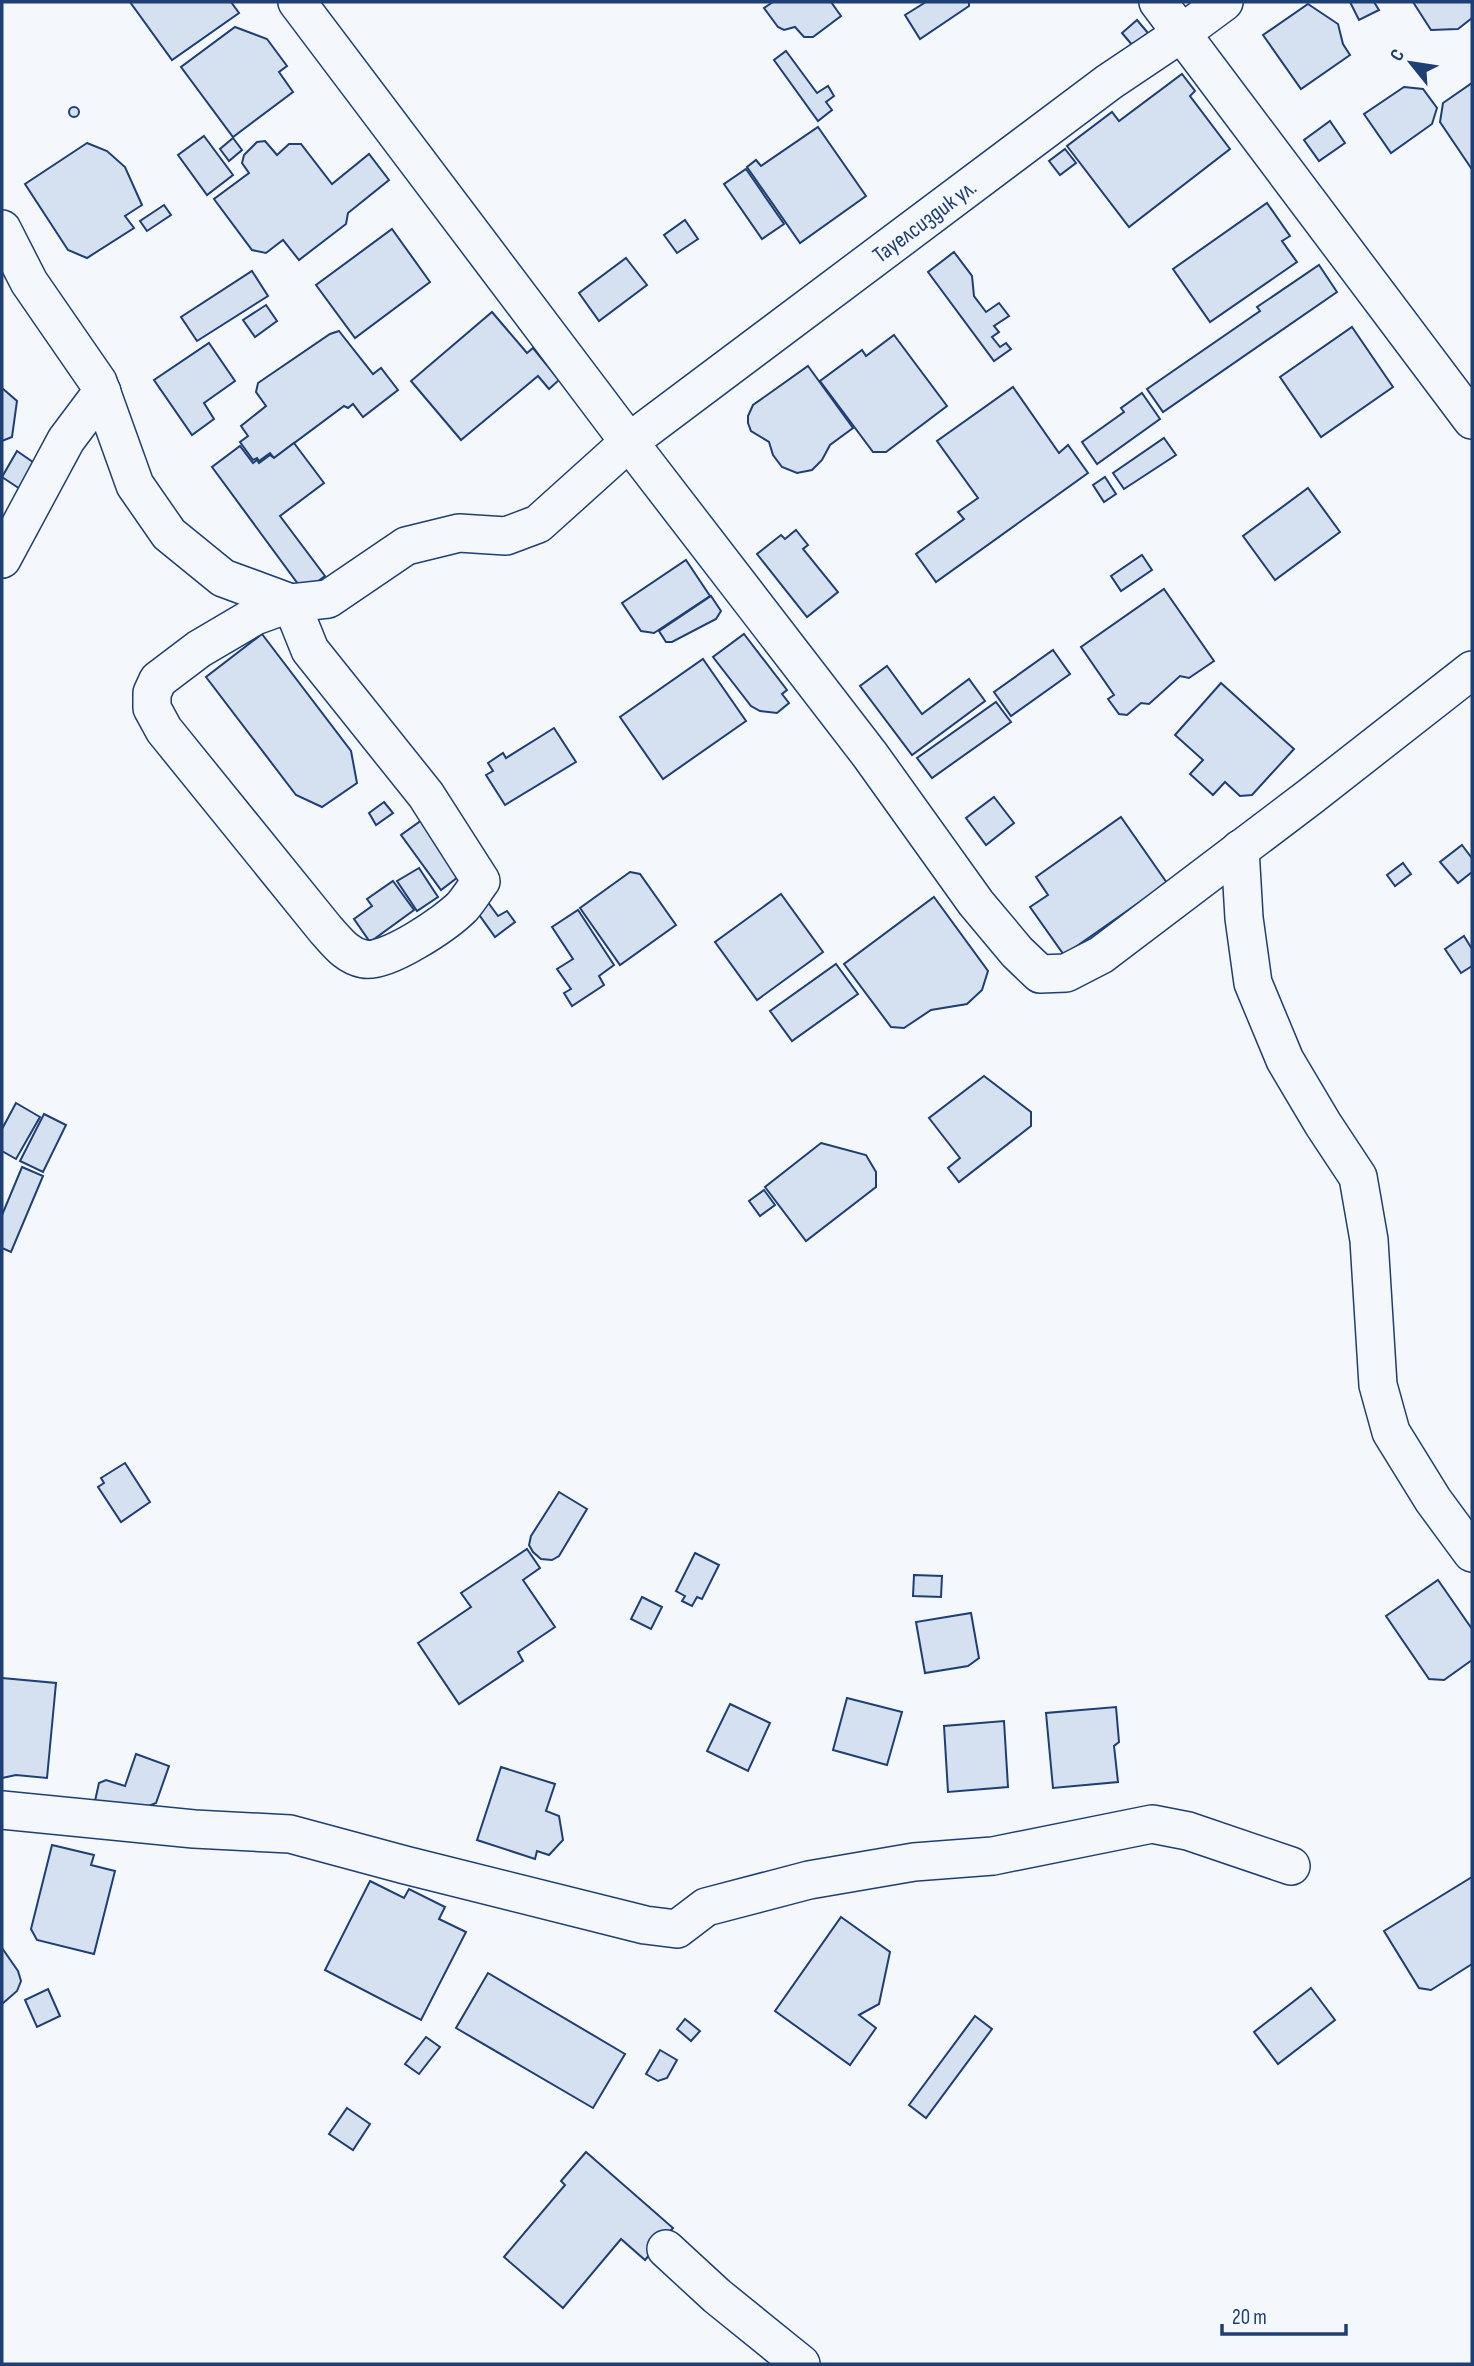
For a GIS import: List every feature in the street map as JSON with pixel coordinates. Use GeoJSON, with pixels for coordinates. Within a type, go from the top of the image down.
{"type":"FeatureCollection","features":[{"type":"Feature","properties":{"kind":"street"},"geometry":{"type":"LineString","coordinates":[[297,2],[629,442],[870,755],[976,903],[1017,952],[1040,974],[1066,973],[1101,955],[1472,670]]}},
{"type":"Feature","properties":{"kind":"street"},"geometry":{"type":"LineString","coordinates":[[1158,2],[1472,420]]}},
{"type":"Feature","properties":{"kind":"street","name":"Тауелсиздик ул."},"geometry":{"type":"LineString","coordinates":[[291,603],[328,599],[406,546],[459,533],[506,536],[538,524],[629,442],[1109,82],[1224,2]]}},
{"type":"Feature","properties":{"kind":"street"},"geometry":{"type":"LineString","coordinates":[[2,229],[16,286],[98,382],[135,485],[169,534],[223,578],[291,603],[310,650],[426,795],[481,881],[461,908],[413,942],[387,956],[365,960],[346,952],[339,945],[164,730],[152,708],[152,693],[158,680],[178,664],[255,616],[291,603]]}},
{"type":"Feature","properties":{"kind":"street"},"geometry":{"type":"LineString","coordinates":[[2,559],[66,440],[102,392]]}},
{"type":"Feature","properties":{"kind":"street"},"geometry":{"type":"LineString","coordinates":[[1240,849],[1244,918],[1254,983],[1285,1060],[1358,1177],[1369,1240],[1378,1385],[1391,1432],[1433,1500],[1472,1553]]}},
{"type":"Feature","properties":{"kind":"street"},"geometry":{"type":"LineString","coordinates":[[2,1810],[194,1829],[290,1834],[632,1922],[677,1929],[706,1907],[809,1880],[914,1862],[993,1856],[1152,1824],[1188,1831],[1291,1866]]}},
{"type":"Feature","properties":{"kind":"street"},"geometry":{"type":"LineString","coordinates":[[666,2249],[717,2296],[801,2364]]}},
{"type":"Feature","properties":{"kind":"building"},"geometry":{"type":"Polygon","coordinates":[[[130,2],[231,2],[239,13],[172,60],[130,2]]]}},
{"type":"Feature","properties":{"kind":"building"},"geometry":{"type":"Polygon","coordinates":[[[773,2],[831,2],[841,16],[813,37],[804,37],[795,27],[784,30],[778,27],[764,8],[773,2]]]}},
{"type":"Feature","properties":{"kind":"building"},"geometry":{"type":"Polygon","coordinates":[[[926,2],[969,2],[969,6],[920,39],[905,15],[926,2]]]}},
{"type":"Feature","properties":{"kind":"building"},"geometry":{"type":"Polygon","coordinates":[[[1350,2],[1374,2],[1379,10],[1359,20],[1350,2]]]}},
{"type":"Feature","properties":{"kind":"building"},"geometry":{"type":"Polygon","coordinates":[[[1413,2],[1472,2],[1472,18],[1458,29],[1431,30],[1413,2]]]}},
{"type":"Feature","properties":{"kind":"building"},"geometry":{"type":"Polygon","coordinates":[[[1308,4],[1338,24],[1343,44],[1350,55],[1301,89],[1263,35],[1308,4]]]}},
{"type":"Feature","properties":{"kind":"building"},"geometry":{"type":"Polygon","coordinates":[[[1137,20],[1148,33],[1133,46],[1122,33],[1137,20]]]}},
{"type":"Feature","properties":{"kind":"building"},"geometry":{"type":"Polygon","coordinates":[[[235,27],[267,39],[287,66],[279,72],[293,92],[233,137],[181,67],[235,27]]]}},
{"type":"Feature","properties":{"kind":"building"},"geometry":{"type":"Polygon","coordinates":[[[786,51],[817,93],[828,86],[834,96],[826,102],[832,110],[818,121],[774,60],[786,51]]]}},
{"type":"Feature","properties":{"kind":"building"},"geometry":{"type":"Polygon","coordinates":[[[1182,74],[1195,91],[1190,96],[1230,149],[1129,227],[1067,146],[1112,112],[1119,121],[1182,74]]]}},
{"type":"Feature","properties":{"kind":"building"},"geometry":{"type":"Polygon","coordinates":[[[1472,83],[1471,168],[1440,122],[1443,103],[1472,83]]]}},
{"type":"Feature","properties":{"kind":"building"},"geometry":{"type":"Polygon","coordinates":[[[1404,87],[1423,89],[1437,108],[1432,124],[1391,153],[1364,114],[1404,87]]]}},
{"type":"Feature","properties":{"kind":"building"},"geometry":{"type":"Polygon","coordinates":[[[74,107],[78,108],[78,116],[74,117],[70,116],[69,112],[70,108],[74,107]]]}},
{"type":"Feature","properties":{"kind":"building"},"geometry":{"type":"Polygon","coordinates":[[[1330,121],[1345,143],[1319,161],[1304,140],[1330,121]]]}},
{"type":"Feature","properties":{"kind":"building"},"geometry":{"type":"Polygon","coordinates":[[[818,127],[866,196],[800,243],[747,167],[756,160],[761,166],[818,127]]]}},
{"type":"Feature","properties":{"kind":"building"},"geometry":{"type":"Polygon","coordinates":[[[204,136],[233,175],[207,195],[178,155],[204,136]]]}},
{"type":"Feature","properties":{"kind":"building"},"geometry":{"type":"Polygon","coordinates":[[[233,138],[242,150],[229,161],[220,149],[233,138]]]}},
{"type":"Feature","properties":{"kind":"building"},"geometry":{"type":"Polygon","coordinates":[[[265,141],[277,155],[289,144],[301,144],[332,184],[369,154],[389,180],[348,213],[346,224],[299,260],[283,240],[266,253],[252,250],[214,199],[249,173],[242,163],[244,155],[257,142],[265,141]]]}},
{"type":"Feature","properties":{"kind":"building"},"geometry":{"type":"Polygon","coordinates":[[[87,143],[107,151],[125,167],[142,205],[125,216],[134,228],[87,258],[68,250],[25,184],[87,143]]]}},
{"type":"Feature","properties":{"kind":"building"},"geometry":{"type":"Polygon","coordinates":[[[1065,149],[1076,163],[1060,175],[1049,161],[1065,149]]]}},
{"type":"Feature","properties":{"kind":"building"},"geometry":{"type":"Polygon","coordinates":[[[746,169],[784,224],[762,239],[724,184],[746,169]]]}},
{"type":"Feature","properties":{"kind":"building"},"geometry":{"type":"Polygon","coordinates":[[[1267,203],[1290,236],[1282,241],[1297,262],[1210,322],[1173,269],[1267,203]]]}},
{"type":"Feature","properties":{"kind":"building"},"geometry":{"type":"Polygon","coordinates":[[[164,205],[171,215],[147,231],[140,221],[164,205]]]}},
{"type":"Feature","properties":{"kind":"building"},"geometry":{"type":"Polygon","coordinates":[[[685,220],[698,239],[677,253],[664,235],[685,220]]]}},
{"type":"Feature","properties":{"kind":"building"},"geometry":{"type":"Polygon","coordinates":[[[392,229],[430,282],[355,338],[316,285],[392,229]]]}},
{"type":"Feature","properties":{"kind":"building"},"geometry":{"type":"Polygon","coordinates":[[[954,252],[972,276],[974,296],[986,312],[999,303],[1009,316],[994,326],[999,332],[992,337],[1000,347],[1006,343],[1011,349],[994,361],[928,272],[954,252]]]}},
{"type":"Feature","properties":{"kind":"building"},"geometry":{"type":"Polygon","coordinates":[[[626,258],[647,285],[599,321],[579,293],[626,258]]]}},
{"type":"Feature","properties":{"kind":"building"},"geometry":{"type":"Polygon","coordinates":[[[1319,265],[1337,292],[1163,412],[1147,389],[1260,311],[1257,307],[1319,265]]]}},
{"type":"Feature","properties":{"kind":"building"},"geometry":{"type":"Polygon","coordinates":[[[252,271],[268,296],[197,341],[181,317],[252,271]]]}},
{"type":"Feature","properties":{"kind":"building"},"geometry":{"type":"Polygon","coordinates":[[[266,305],[277,321],[255,337],[243,320],[266,305]]]}},
{"type":"Feature","properties":{"kind":"building"},"geometry":{"type":"Polygon","coordinates":[[[492,312],[527,353],[533,348],[559,380],[549,389],[538,376],[461,440],[411,381],[492,312]]]}},
{"type":"Feature","properties":{"kind":"building"},"geometry":{"type":"Polygon","coordinates":[[[1352,327],[1393,387],[1321,437],[1280,377],[1352,327]]]}},
{"type":"Feature","properties":{"kind":"building"},"geometry":{"type":"Polygon","coordinates":[[[339,331],[373,374],[381,368],[398,390],[363,417],[353,404],[348,408],[344,406],[274,458],[270,453],[259,461],[257,458],[253,460],[240,442],[248,436],[241,426],[266,406],[256,392],[258,383],[330,334],[339,331]]]}},
{"type":"Feature","properties":{"kind":"building"},"geometry":{"type":"Polygon","coordinates":[[[894,335],[947,406],[886,452],[873,452],[820,381],[862,350],[866,356],[894,335]]]}},
{"type":"Feature","properties":{"kind":"building"},"geometry":{"type":"Polygon","coordinates":[[[209,343],[235,381],[204,403],[214,419],[192,435],[154,380],[209,343]]]}},
{"type":"Feature","properties":{"kind":"building"},"geometry":{"type":"Polygon","coordinates":[[[808,366],[853,428],[830,445],[822,460],[812,470],[797,473],[782,467],[773,455],[769,442],[751,431],[748,416],[753,405],[808,366]]]}},
{"type":"Feature","properties":{"kind":"building"},"geometry":{"type":"Polygon","coordinates":[[[1013,387],[1059,453],[1068,445],[1088,473],[936,582],[916,554],[964,519],[958,512],[978,498],[937,441],[1013,387]]]}},
{"type":"Feature","properties":{"kind":"building"},"geometry":{"type":"Polygon","coordinates":[[[2,388],[17,401],[12,437],[2,441],[2,388]]]}},
{"type":"Feature","properties":{"kind":"building"},"geometry":{"type":"Polygon","coordinates":[[[1142,393],[1160,419],[1097,464],[1082,442],[1124,412],[1121,408],[1142,393]]]}},
{"type":"Feature","properties":{"kind":"building"},"geometry":{"type":"Polygon","coordinates":[[[1164,438],[1176,455],[1124,489],[1113,473],[1164,438]]]}},
{"type":"Feature","properties":{"kind":"building"},"geometry":{"type":"Polygon","coordinates":[[[294,443],[324,483],[280,516],[325,576],[304,592],[212,467],[240,446],[253,463],[257,460],[259,463],[270,455],[274,458],[294,443]]]}},
{"type":"Feature","properties":{"kind":"building"},"geometry":{"type":"Polygon","coordinates":[[[17,451],[40,467],[23,491],[2,477],[17,451]]]}},
{"type":"Feature","properties":{"kind":"building"},"geometry":{"type":"Polygon","coordinates":[[[1105,477],[1116,494],[1104,502],[1093,485],[1105,477]]]}},
{"type":"Feature","properties":{"kind":"building"},"geometry":{"type":"Polygon","coordinates":[[[1308,488],[1340,532],[1275,580],[1243,536],[1308,488]]]}},
{"type":"Feature","properties":{"kind":"building"},"geometry":{"type":"Polygon","coordinates":[[[796,530],[808,545],[803,549],[838,592],[807,617],[757,554],[781,535],[785,539],[796,530]]]}},
{"type":"Feature","properties":{"kind":"building"},"geometry":{"type":"Polygon","coordinates":[[[1142,555],[1152,570],[1121,591],[1111,576],[1142,555]]]}},
{"type":"Feature","properties":{"kind":"building"},"geometry":{"type":"Polygon","coordinates":[[[686,560],[710,596],[654,633],[641,631],[622,603],[686,560]]]}},
{"type":"Feature","properties":{"kind":"building"},"geometry":{"type":"Polygon","coordinates":[[[1164,589],[1214,661],[1189,678],[1180,676],[1149,704],[1141,703],[1127,715],[1119,714],[1108,699],[1114,695],[1081,647],[1164,589]]]}},
{"type":"Feature","properties":{"kind":"building"},"geometry":{"type":"Polygon","coordinates":[[[711,596],[721,611],[716,619],[672,642],[666,642],[659,631],[711,596]]]}},
{"type":"Feature","properties":{"kind":"building"},"geometry":{"type":"Polygon","coordinates":[[[262,634],[351,751],[357,783],[322,807],[296,795],[206,677],[262,634]]]}},
{"type":"Feature","properties":{"kind":"building"},"geometry":{"type":"Polygon","coordinates":[[[744,634],[787,690],[782,694],[789,703],[777,713],[760,711],[751,706],[713,657],[744,634]]]}},
{"type":"Feature","properties":{"kind":"building"},"geometry":{"type":"Polygon","coordinates":[[[1053,650],[1070,674],[1011,716],[994,692],[1053,650]]]}},
{"type":"Feature","properties":{"kind":"building"},"geometry":{"type":"Polygon","coordinates":[[[703,659],[746,721],[663,779],[620,717],[703,659]]]}},
{"type":"Feature","properties":{"kind":"building"},"geometry":{"type":"Polygon","coordinates":[[[887,666],[922,714],[969,679],[985,701],[912,755],[860,686],[887,666]]]}},
{"type":"Feature","properties":{"kind":"building"},"geometry":{"type":"Polygon","coordinates":[[[1221,683],[1294,749],[1252,795],[1240,796],[1225,782],[1213,795],[1190,774],[1203,760],[1175,735],[1221,683]]]}},
{"type":"Feature","properties":{"kind":"building"},"geometry":{"type":"Polygon","coordinates":[[[996,702],[1011,722],[932,778],[917,758],[996,702]]]}},
{"type":"Feature","properties":{"kind":"building"},"geometry":{"type":"Polygon","coordinates":[[[554,728],[576,762],[505,805],[486,775],[493,771],[488,763],[503,753],[506,758],[554,728]]]}},
{"type":"Feature","properties":{"kind":"building"},"geometry":{"type":"Polygon","coordinates":[[[994,797],[1014,823],[986,845],[966,818],[994,797]]]}},
{"type":"Feature","properties":{"kind":"building"},"geometry":{"type":"Polygon","coordinates":[[[384,802],[393,813],[376,825],[369,813],[384,802]]]}},
{"type":"Feature","properties":{"kind":"building"},"geometry":{"type":"Polygon","coordinates":[[[1121,817],[1167,883],[1064,955],[1030,907],[1048,895],[1036,877],[1121,817]]]}},
{"type":"Feature","properties":{"kind":"building"},"geometry":{"type":"Polygon","coordinates":[[[422,820],[462,874],[441,890],[401,835],[422,820]]]}},
{"type":"Feature","properties":{"kind":"building"},"geometry":{"type":"Polygon","coordinates":[[[1462,845],[1472,856],[1472,872],[1458,883],[1440,862],[1462,845]]]}},
{"type":"Feature","properties":{"kind":"building"},"geometry":{"type":"Polygon","coordinates":[[[1403,863],[1411,874],[1395,886],[1387,875],[1403,863]]]}},
{"type":"Feature","properties":{"kind":"building"},"geometry":{"type":"Polygon","coordinates":[[[419,868],[438,897],[417,911],[397,881],[419,868]]]}},
{"type":"Feature","properties":{"kind":"building"},"geometry":{"type":"Polygon","coordinates":[[[630,872],[640,874],[676,925],[620,965],[580,908],[630,872]]]}},
{"type":"Feature","properties":{"kind":"building"},"geometry":{"type":"Polygon","coordinates":[[[393,881],[414,910],[370,942],[354,919],[372,906],[367,899],[393,881]]]}},
{"type":"Feature","properties":{"kind":"building"},"geometry":{"type":"Polygon","coordinates":[[[781,894],[823,952],[757,1000],[715,942],[781,894]]]}},
{"type":"Feature","properties":{"kind":"building"},"geometry":{"type":"Polygon","coordinates":[[[934,897],[988,971],[982,990],[967,1004],[931,1010],[904,1028],[891,1027],[844,964],[934,897]]]}},
{"type":"Feature","properties":{"kind":"building"},"geometry":{"type":"Polygon","coordinates":[[[487,901],[498,916],[507,911],[515,922],[495,937],[475,909],[487,901]]]}},
{"type":"Feature","properties":{"kind":"building"},"geometry":{"type":"Polygon","coordinates":[[[578,910],[614,965],[599,976],[604,985],[572,1006],[564,993],[571,989],[557,969],[573,959],[552,927],[578,910]]]}},
{"type":"Feature","properties":{"kind":"building"},"geometry":{"type":"Polygon","coordinates":[[[1464,936],[1472,949],[1472,966],[1461,973],[1445,949],[1464,936]]]}},
{"type":"Feature","properties":{"kind":"building"},"geometry":{"type":"Polygon","coordinates":[[[836,964],[858,994],[792,1041],[770,1011],[836,964]]]}},
{"type":"Feature","properties":{"kind":"building"},"geometry":{"type":"Polygon","coordinates":[[[984,1076],[1031,1112],[1031,1126],[959,1182],[948,1168],[960,1158],[929,1118],[984,1076]]]}},
{"type":"Feature","properties":{"kind":"building"},"geometry":{"type":"Polygon","coordinates":[[[16,1103],[40,1117],[16,1159],[2,1151],[2,1129],[16,1103]]]}},
{"type":"Feature","properties":{"kind":"building"},"geometry":{"type":"Polygon","coordinates":[[[44,1114],[66,1125],[43,1172],[20,1161],[44,1114]]]}},
{"type":"Feature","properties":{"kind":"building"},"geometry":{"type":"Polygon","coordinates":[[[821,1143],[866,1155],[876,1172],[876,1187],[806,1241],[765,1187],[821,1143]]]}},
{"type":"Feature","properties":{"kind":"building"},"geometry":{"type":"Polygon","coordinates":[[[22,1167],[43,1176],[11,1252],[2,1248],[2,1215],[22,1167]]]}},
{"type":"Feature","properties":{"kind":"building"},"geometry":{"type":"Polygon","coordinates":[[[764,1190],[775,1205],[760,1216],[749,1201],[764,1190]]]}},
{"type":"Feature","properties":{"kind":"building"},"geometry":{"type":"Polygon","coordinates":[[[125,1463],[150,1502],[121,1522],[98,1487],[104,1483],[101,1478],[125,1463]]]}},
{"type":"Feature","properties":{"kind":"building"},"geometry":{"type":"Polygon","coordinates":[[[559,1492],[587,1509],[559,1556],[552,1560],[541,1559],[529,1545],[531,1536],[559,1492]]]}},
{"type":"Feature","properties":{"kind":"building"},"geometry":{"type":"Polygon","coordinates":[[[527,1549],[540,1568],[523,1580],[555,1627],[518,1652],[523,1661],[459,1704],[418,1643],[471,1607],[461,1593],[527,1549]]]}},
{"type":"Feature","properties":{"kind":"building"},"geometry":{"type":"Polygon","coordinates":[[[695,1553],[719,1565],[702,1599],[697,1597],[692,1606],[682,1601],[685,1596],[676,1591],[695,1553]]]}},
{"type":"Feature","properties":{"kind":"building"},"geometry":{"type":"Polygon","coordinates":[[[914,1575],[942,1576],[941,1597],[913,1596],[914,1575]]]}},
{"type":"Feature","properties":{"kind":"building"},"geometry":{"type":"Polygon","coordinates":[[[1438,1580],[1472,1629],[1472,1660],[1444,1680],[1429,1679],[1386,1616],[1438,1580]]]}},
{"type":"Feature","properties":{"kind":"building"},"geometry":{"type":"Polygon","coordinates":[[[642,1597],[662,1607],[651,1629],[631,1619],[642,1597]]]}},
{"type":"Feature","properties":{"kind":"building"},"geometry":{"type":"Polygon","coordinates":[[[971,1613],[979,1658],[968,1666],[925,1673],[916,1622],[971,1613]]]}},
{"type":"Feature","properties":{"kind":"building"},"geometry":{"type":"Polygon","coordinates":[[[2,1678],[56,1683],[47,1778],[16,1775],[2,1778],[2,1678]]]}},
{"type":"Feature","properties":{"kind":"building"},"geometry":{"type":"Polygon","coordinates":[[[847,1698],[902,1712],[887,1765],[833,1750],[847,1698]]]}},
{"type":"Feature","properties":{"kind":"building"},"geometry":{"type":"Polygon","coordinates":[[[730,1704],[770,1723],[748,1771],[707,1751],[730,1704]]]}},
{"type":"Feature","properties":{"kind":"building"},"geometry":{"type":"Polygon","coordinates":[[[1116,1707],[1119,1742],[1114,1746],[1118,1782],[1053,1788],[1046,1713],[1116,1707]]]}},
{"type":"Feature","properties":{"kind":"building"},"geometry":{"type":"Polygon","coordinates":[[[1004,1721],[1008,1787],[948,1792],[944,1726],[1004,1721]]]}},
{"type":"Feature","properties":{"kind":"building"},"geometry":{"type":"Polygon","coordinates":[[[136,1754],[169,1766],[156,1803],[139,1810],[95,1801],[99,1783],[106,1780],[125,1786],[136,1754]]]}},
{"type":"Feature","properties":{"kind":"building"},"geometry":{"type":"Polygon","coordinates":[[[501,1767],[555,1784],[546,1811],[559,1816],[563,1840],[549,1855],[537,1851],[535,1859],[477,1840],[501,1767]]]}},
{"type":"Feature","properties":{"kind":"building"},"geometry":{"type":"Polygon","coordinates":[[[52,1845],[94,1855],[91,1865],[115,1871],[94,1954],[37,1940],[31,1929],[52,1845]]]}},
{"type":"Feature","properties":{"kind":"building"},"geometry":{"type":"Polygon","coordinates":[[[1472,1877],[1472,1964],[1431,1990],[1419,1988],[1384,1931],[1472,1877]]]}},
{"type":"Feature","properties":{"kind":"building"},"geometry":{"type":"Polygon","coordinates":[[[370,1881],[404,1898],[409,1889],[445,1907],[439,1919],[466,1932],[421,2020],[325,1970],[370,1881]]]}},
{"type":"Feature","properties":{"kind":"building"},"geometry":{"type":"Polygon","coordinates":[[[841,1917],[890,1952],[879,2004],[859,2015],[876,2028],[850,2065],[775,2011],[841,1917]]]}},
{"type":"Feature","properties":{"kind":"building"},"geometry":{"type":"Polygon","coordinates":[[[2,1948],[18,1971],[21,1981],[17,1991],[2,2004],[2,1948]]]}},
{"type":"Feature","properties":{"kind":"building"},"geometry":{"type":"Polygon","coordinates":[[[488,1973],[625,2054],[593,2108],[456,2028],[488,1973]]]}},
{"type":"Feature","properties":{"kind":"building"},"geometry":{"type":"Polygon","coordinates":[[[1311,1988],[1335,2020],[1278,2064],[1254,2032],[1311,1988]]]}},
{"type":"Feature","properties":{"kind":"building"},"geometry":{"type":"Polygon","coordinates":[[[48,1989],[60,2016],[37,2027],[25,2000],[48,1989]]]}},
{"type":"Feature","properties":{"kind":"building"},"geometry":{"type":"Polygon","coordinates":[[[975,2016],[992,2029],[926,2118],[909,2105],[975,2016]]]}},
{"type":"Feature","properties":{"kind":"building"},"geometry":{"type":"Polygon","coordinates":[[[685,2019],[700,2031],[691,2041],[677,2029],[685,2019]]]}},
{"type":"Feature","properties":{"kind":"building"},"geometry":{"type":"Polygon","coordinates":[[[426,2037],[440,2047],[419,2074],[405,2064],[426,2037]]]}},
{"type":"Feature","properties":{"kind":"building"},"geometry":{"type":"Polygon","coordinates":[[[660,2050],[677,2060],[667,2078],[658,2081],[646,2074],[660,2050]]]}},
{"type":"Feature","properties":{"kind":"building"},"geometry":{"type":"Polygon","coordinates":[[[347,2108],[370,2124],[353,2150],[329,2134],[347,2108]]]}},
{"type":"Feature","properties":{"kind":"building"},"geometry":{"type":"Polygon","coordinates":[[[586,2152],[673,2228],[645,2260],[621,2239],[563,2308],[504,2257],[565,2185],[561,2181],[586,2152]]]}}]}
